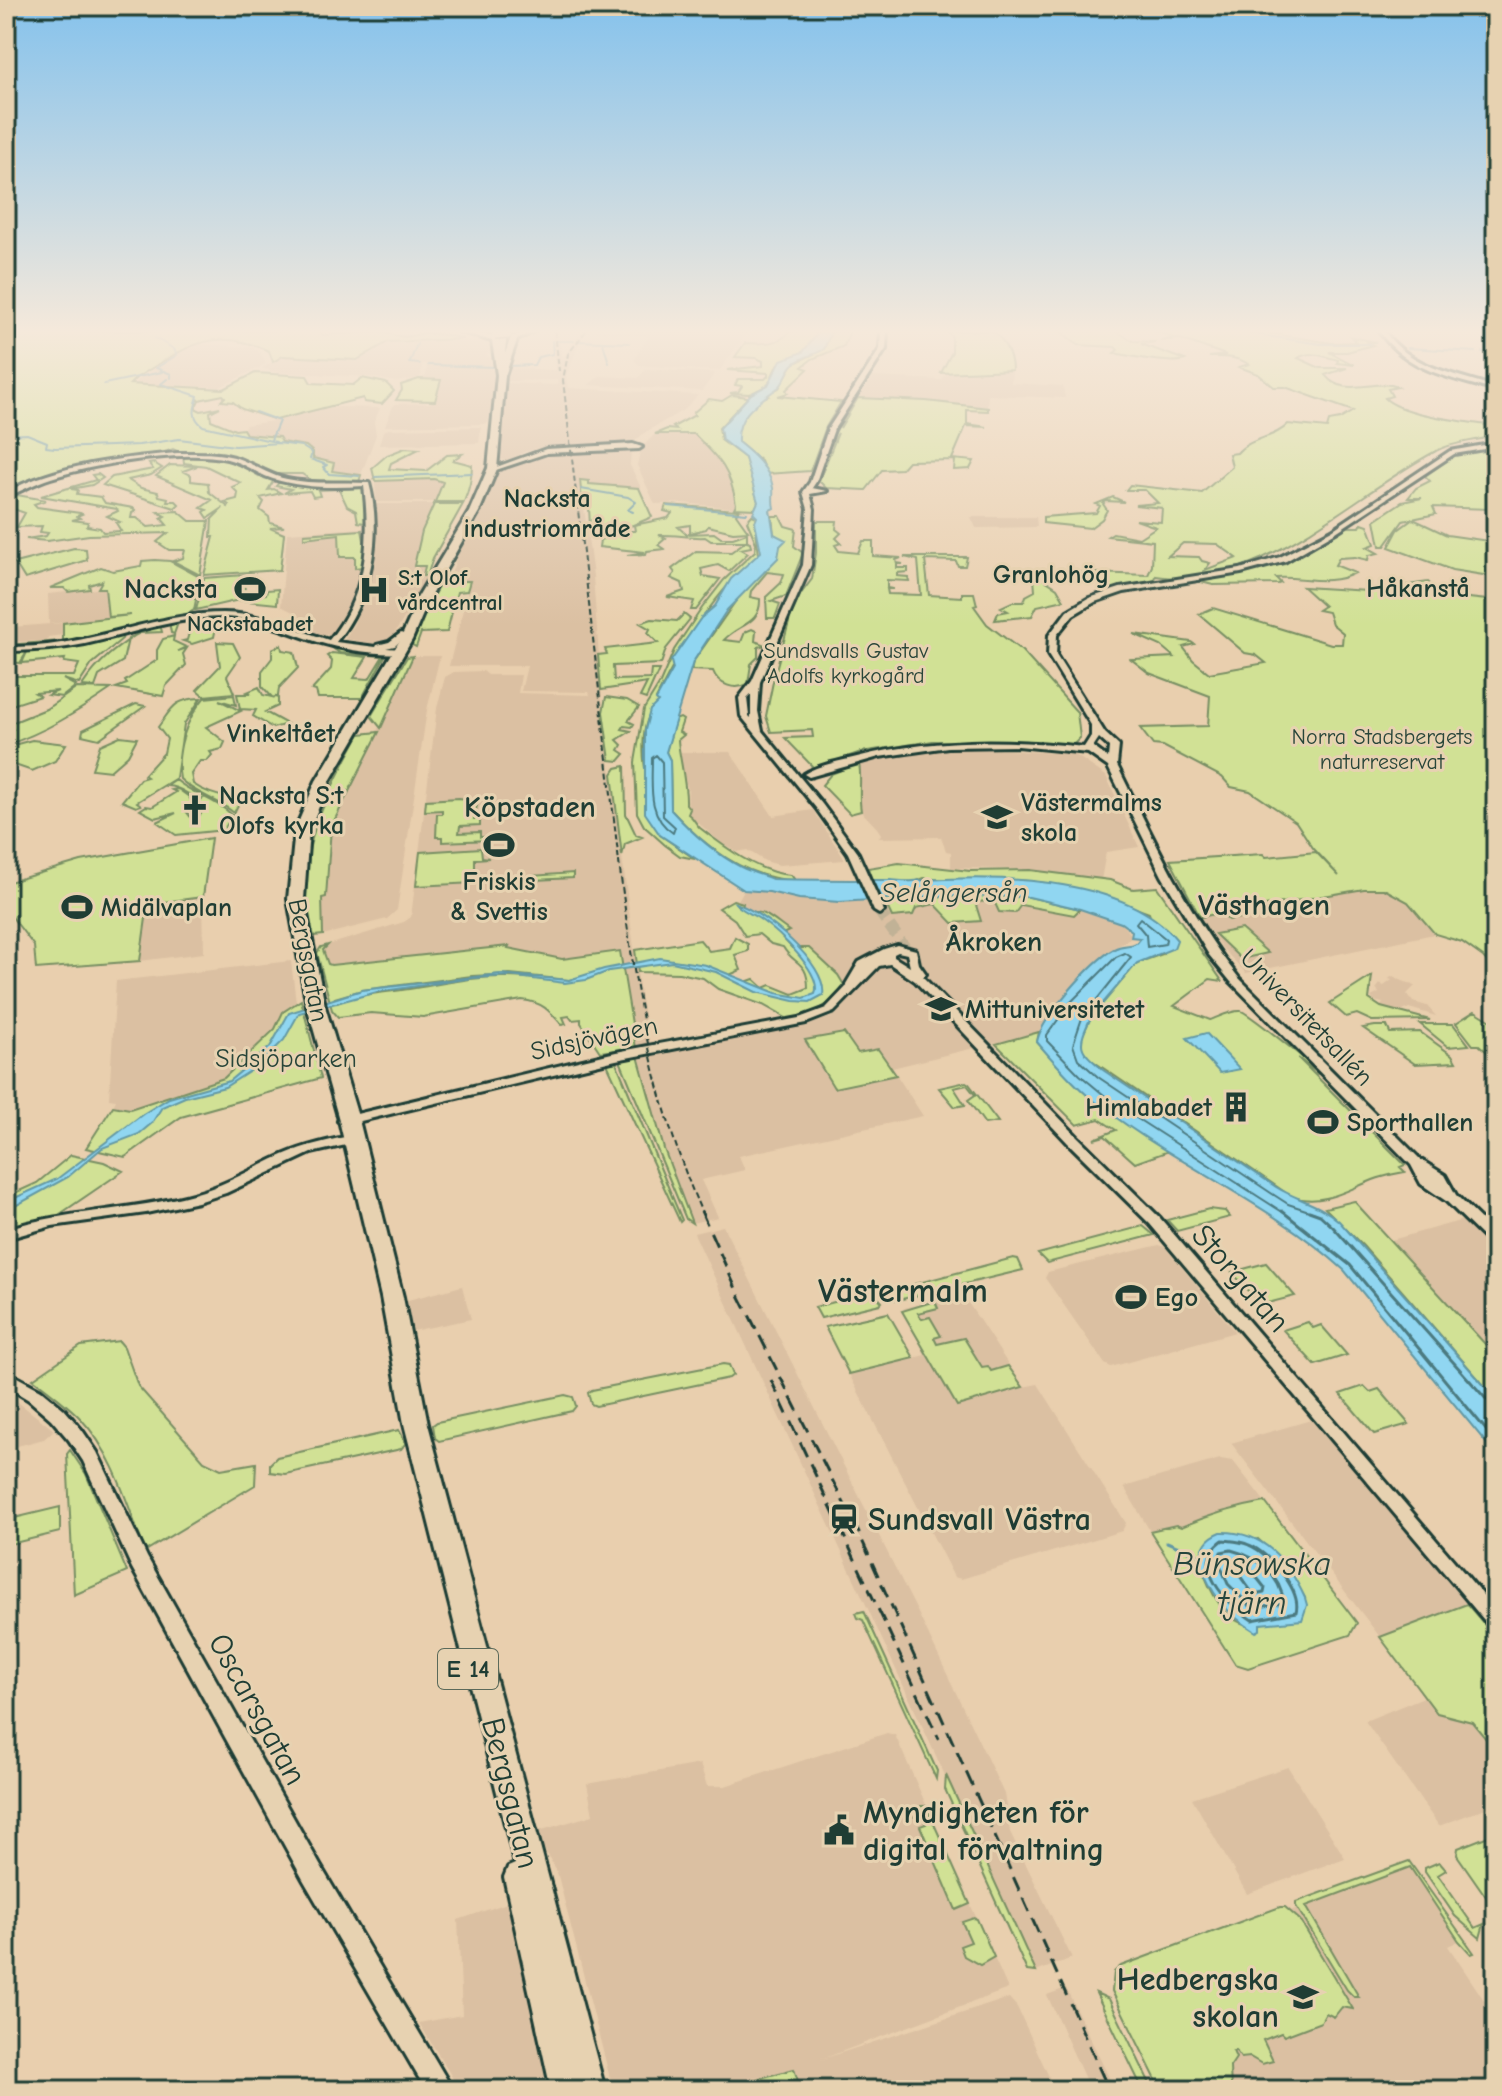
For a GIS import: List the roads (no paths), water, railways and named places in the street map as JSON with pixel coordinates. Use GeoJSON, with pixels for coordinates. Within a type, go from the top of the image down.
{"type":"FeatureCollection","features":[{"type":"Feature","properties":{"kind":"highway","name":"Bergsgatan"},"geometry":{"type":"LineString","coordinates":[[494,429],[490,468],[479,502],[323,781],[302,830],[295,882],[301,936],[347,1130],[396,1367],[409,1391],[589,2090]]}},
{"type":"Feature","properties":{"kind":"highway","name":"Bergsgatan"},"geometry":{"type":"LineString","coordinates":[[423,1449],[443,1557],[567,2090]]}},
{"type":"Feature","properties":{"kind":"main road","name":"Oscarsgatan"},"geometry":{"type":"LineString","coordinates":[[6,1378],[56,1411],[89,1450],[119,1522],[146,1575],[312,1873],[440,2090]]}},
{"type":"Feature","properties":{"kind":"street"},"geometry":{"type":"LineString","coordinates":[[831,429],[809,488],[811,509],[807,565],[756,682],[743,698],[742,709],[782,765],[805,778],[816,802],[853,853],[878,907]]}},
{"type":"Feature","properties":{"kind":"street"},"geometry":{"type":"LineString","coordinates":[[1112,765],[1110,747],[1056,665],[1050,648],[1056,627],[1070,613],[1092,600],[1123,590],[1241,571],[1283,559],[1323,538],[1452,452],[1496,445]]}},
{"type":"Feature","properties":{"kind":"street"},"geometry":{"type":"LineString","coordinates":[[490,468],[506,466],[554,450],[630,447]]}},
{"type":"Feature","properties":{"kind":"street"},"geometry":{"type":"LineString","coordinates":[[6,495],[35,481],[59,475],[183,454],[236,460],[268,475],[298,483],[367,484],[370,559],[348,624],[331,641]]}},
{"type":"Feature","properties":{"kind":"street"},"geometry":{"type":"LineString","coordinates":[[809,488],[820,491],[811,509]]}},
{"type":"Feature","properties":{"kind":"street"},"geometry":{"type":"LineString","coordinates":[[6,649],[65,645],[165,620],[225,615],[264,618],[331,641],[397,647]]}},
{"type":"Feature","properties":{"kind":"street"},"geometry":{"type":"LineString","coordinates":[[331,641],[397,647]]}},
{"type":"Feature","properties":{"kind":"street"},"geometry":{"type":"LineString","coordinates":[[378,647],[392,644],[397,647]]}},
{"type":"Feature","properties":{"kind":"street"},"geometry":{"type":"LineString","coordinates":[[1092,748],[1096,736],[1095,723]]}},
{"type":"Feature","properties":{"kind":"street"},"geometry":{"type":"LineString","coordinates":[[805,778],[880,751],[933,743],[1110,747]]}},
{"type":"Feature","properties":{"kind":"street","name":"Universitetsallén"},"geometry":{"type":"LineString","coordinates":[[1092,748],[1112,765],[1166,874],[1222,963],[1254,1002],[1416,1163],[1431,1172],[1496,1242]]}},
{"type":"Feature","properties":{"kind":"street","name":"Sidsjövägen"},"geometry":{"type":"LineString","coordinates":[[6,1234],[47,1223],[150,1209],[196,1199],[242,1182],[347,1130],[616,1056],[802,1021],[830,1010],[875,964],[892,957],[912,957]]}},
{"type":"Feature","properties":{"kind":"street","name":"Storgatan"},"geometry":{"type":"LineString","coordinates":[[892,957],[926,987],[1155,1221],[1496,1622]]}},
{"type":"Feature","properties":{"kind":"street","name":"Storgatan"},"geometry":{"type":"LineString","coordinates":[[912,957],[926,987]]}},
{"type":"Feature","properties":{"kind":"street","name":"Universitetsallén"},"geometry":{"type":"LineString","coordinates":[[1416,1163],[1426,1181],[1448,1191]]}},
{"type":"Feature","properties":{"kind":"water","name":"Selångersån"},"geometry":{"type":"Polygon","coordinates":[[[720,429],[739,429],[738,442],[765,468],[773,490],[774,508],[770,510],[774,534],[786,540],[780,546],[778,558],[727,610],[693,662],[666,752],[670,760],[671,810],[722,856],[772,879],[1016,880],[1090,891],[1124,902],[1154,918],[1177,940],[1174,948],[1137,963],[1098,1009],[1097,1017],[1091,1017],[1083,1035],[1085,1051],[1103,1070],[1276,1187],[1324,1210],[1339,1221],[1496,1399],[1496,1455],[1344,1270],[1283,1223],[1119,1120],[1081,1090],[1037,1042],[1057,1005],[1081,977],[1114,949],[1136,943],[1140,938],[1131,937],[1132,931],[1121,923],[1080,909],[1029,897],[936,896],[839,902],[744,890],[660,835],[645,813],[645,730],[650,710],[658,702],[656,700],[673,669],[671,661],[701,618],[715,606],[731,579],[761,552],[755,522],[757,517],[753,513],[758,502],[745,458],[722,440],[720,429]]]}},
{"type":"Feature","properties":{"kind":"water"},"geometry":{"type":"Polygon","coordinates":[[[735,903],[761,916],[805,954],[822,982],[823,995],[810,1002],[794,1001],[756,992],[716,972],[672,962],[609,971],[586,980],[565,983],[509,976],[377,992],[299,1013],[284,1040],[258,1066],[225,1087],[185,1097],[162,1107],[152,1123],[139,1134],[102,1148],[68,1177],[6,1211],[6,1202],[57,1179],[169,1098],[229,1081],[270,1047],[289,1013],[362,990],[500,974],[569,980],[604,969],[660,958],[706,965],[776,993],[804,998],[815,994],[812,975],[788,943],[735,903]]]}},
{"type":"Feature","properties":{"kind":"water"},"geometry":{"type":"Polygon","coordinates":[[[1206,1033],[1240,1069],[1220,1073],[1187,1038],[1206,1033]]]}},
{"type":"Feature","properties":{"kind":"water","name":"Bünsowska tjärn"},"geometry":{"type":"Polygon","coordinates":[[[1221,1532],[1250,1537],[1273,1551],[1291,1572],[1305,1598],[1307,1605],[1302,1620],[1260,1624],[1260,1630],[1256,1632],[1228,1610],[1208,1583],[1199,1560],[1206,1543],[1221,1532]]]}},
{"type":"Feature","properties":{"kind":"waterway"},"geometry":{"type":"LineString","coordinates":[[216,429],[276,442]]}},
{"type":"Feature","properties":{"kind":"waterway"},"geometry":{"type":"LineString","coordinates":[[271,440],[276,429]]}},
{"type":"Feature","properties":{"kind":"waterway"},"geometry":{"type":"LineString","coordinates":[[6,435],[27,434],[47,442],[46,447],[55,448],[139,445],[179,439],[235,446],[278,443],[301,446],[312,453],[310,459],[327,465],[323,467],[329,474],[359,476]]}},
{"type":"Feature","properties":{"kind":"waterway"},"geometry":{"type":"LineString","coordinates":[[1484,472],[1496,474]]}},
{"type":"Feature","properties":{"kind":"waterway"},"geometry":{"type":"LineString","coordinates":[[375,477],[472,473]]}},
{"type":"Feature","properties":{"kind":"waterway"},"geometry":{"type":"LineString","coordinates":[[581,489],[628,497],[636,502],[628,510],[633,512]]}},
{"type":"Feature","properties":{"kind":"waterway"},"geometry":{"type":"LineString","coordinates":[[668,506],[747,513]]}},
{"type":"Feature","properties":{"kind":"waterway"},"geometry":{"type":"LineString","coordinates":[[1167,1542],[1200,1556]]}},
{"type":"Feature","properties":{"kind":"tunnel"},"geometry":{"type":"LineString","coordinates":[[879,911],[905,948]]}},
{"type":"Feature","properties":{"kind":"railway"},"geometry":{"type":"LineString","coordinates":[[569,429],[622,889],[639,999],[664,1106],[702,1213]]}},
{"type":"Feature","properties":{"kind":"railway"},"geometry":{"type":"LineString","coordinates":[[701,1211],[738,1293],[857,1529],[1109,2090]]}},
{"type":"Feature","properties":{"kind":"railway"},"geometry":{"type":"LineString","coordinates":[[771,1380],[939,1739]]}},
{"type":"Feature","properties":{"kind":"place","name":"Nackstabadet"},"geometry":{"type":"Point","coordinates":[250,589]}},
{"type":"Feature","properties":{"kind":"place","name":"S:t Olof vårdcentral"},"geometry":{"type":"Point","coordinates":[374,590]}},
{"type":"Feature","properties":{"kind":"place","name":"Nacksta S:t Olofs kyrka"},"geometry":{"type":"Point","coordinates":[195,810]}},
{"type":"Feature","properties":{"kind":"place","name":"Västermalms skola"},"geometry":{"type":"Point","coordinates":[997,817]}},
{"type":"Feature","properties":{"kind":"place","name":"Friskis & Svettis"},"geometry":{"type":"Point","coordinates":[499,845]}},
{"type":"Feature","properties":{"kind":"place","name":"Midälvaplan"},"geometry":{"type":"Point","coordinates":[77,907]}},
{"type":"Feature","properties":{"kind":"place","name":"Mittuniversitetet"},"geometry":{"type":"Point","coordinates":[941,1009]}},
{"type":"Feature","properties":{"kind":"place","name":"Himlabadet"},"geometry":{"type":"Point","coordinates":[1236,1107]}},
{"type":"Feature","properties":{"kind":"place","name":"Sporthallen"},"geometry":{"type":"Point","coordinates":[1323,1122]}},
{"type":"Feature","properties":{"kind":"place","name":"Ego"},"geometry":{"type":"Point","coordinates":[1131,1297]}},
{"type":"Feature","properties":{"kind":"place","name":"Sundsvall Västra"},"geometry":{"type":"Point","coordinates":[844,1519]}},
{"type":"Feature","properties":{"kind":"place","name":"Myndigheten för digital förvaltning"},"geometry":{"type":"Point","coordinates":[839,1830]}},
{"type":"Feature","properties":{"kind":"place","name":"Hedbergska skolan"},"geometry":{"type":"Point","coordinates":[1303,1997]}},
{"type":"Feature","properties":{"kind":"district","name":"Nacksta industriområde"},"geometry":{"type":"Point","coordinates":[547,513]}},
{"type":"Feature","properties":{"kind":"district","name":"Granlohög"},"geometry":{"type":"Point","coordinates":[1051,574]}},
{"type":"Feature","properties":{"kind":"district","name":"Nacksta"},"geometry":{"type":"Point","coordinates":[171,588]}},
{"type":"Feature","properties":{"kind":"district","name":"Håkanstå"},"geometry":{"type":"Point","coordinates":[1418,588]}},
{"type":"Feature","properties":{"kind":"district","name":"Vinkeltået"},"geometry":{"type":"Point","coordinates":[281,733]}},
{"type":"Feature","properties":{"kind":"district","name":"Köpstaden"},"geometry":{"type":"Point","coordinates":[530,807]}},
{"type":"Feature","properties":{"kind":"district","name":"Västhagen"},"geometry":{"type":"Point","coordinates":[1264,905]}},
{"type":"Feature","properties":{"kind":"district","name":"Åkroken"},"geometry":{"type":"Point","coordinates":[994,941]}},
{"type":"Feature","properties":{"kind":"district","name":"Västermalm"},"geometry":{"type":"Point","coordinates":[903,1290]}},
{"type":"Feature","properties":{"kind":"park label","name":"Sundsvalls Gustav Adolfs kyrkogård"},"geometry":{"type":"Point","coordinates":[846,662]}},
{"type":"Feature","properties":{"kind":"park label","name":"Norra Stadsbergets naturreservat"},"geometry":{"type":"Point","coordinates":[1382,748]}},
{"type":"Feature","properties":{"kind":"park label","name":"Sidsjöparken"},"geometry":{"type":"Point","coordinates":[286,1058]}}]}
